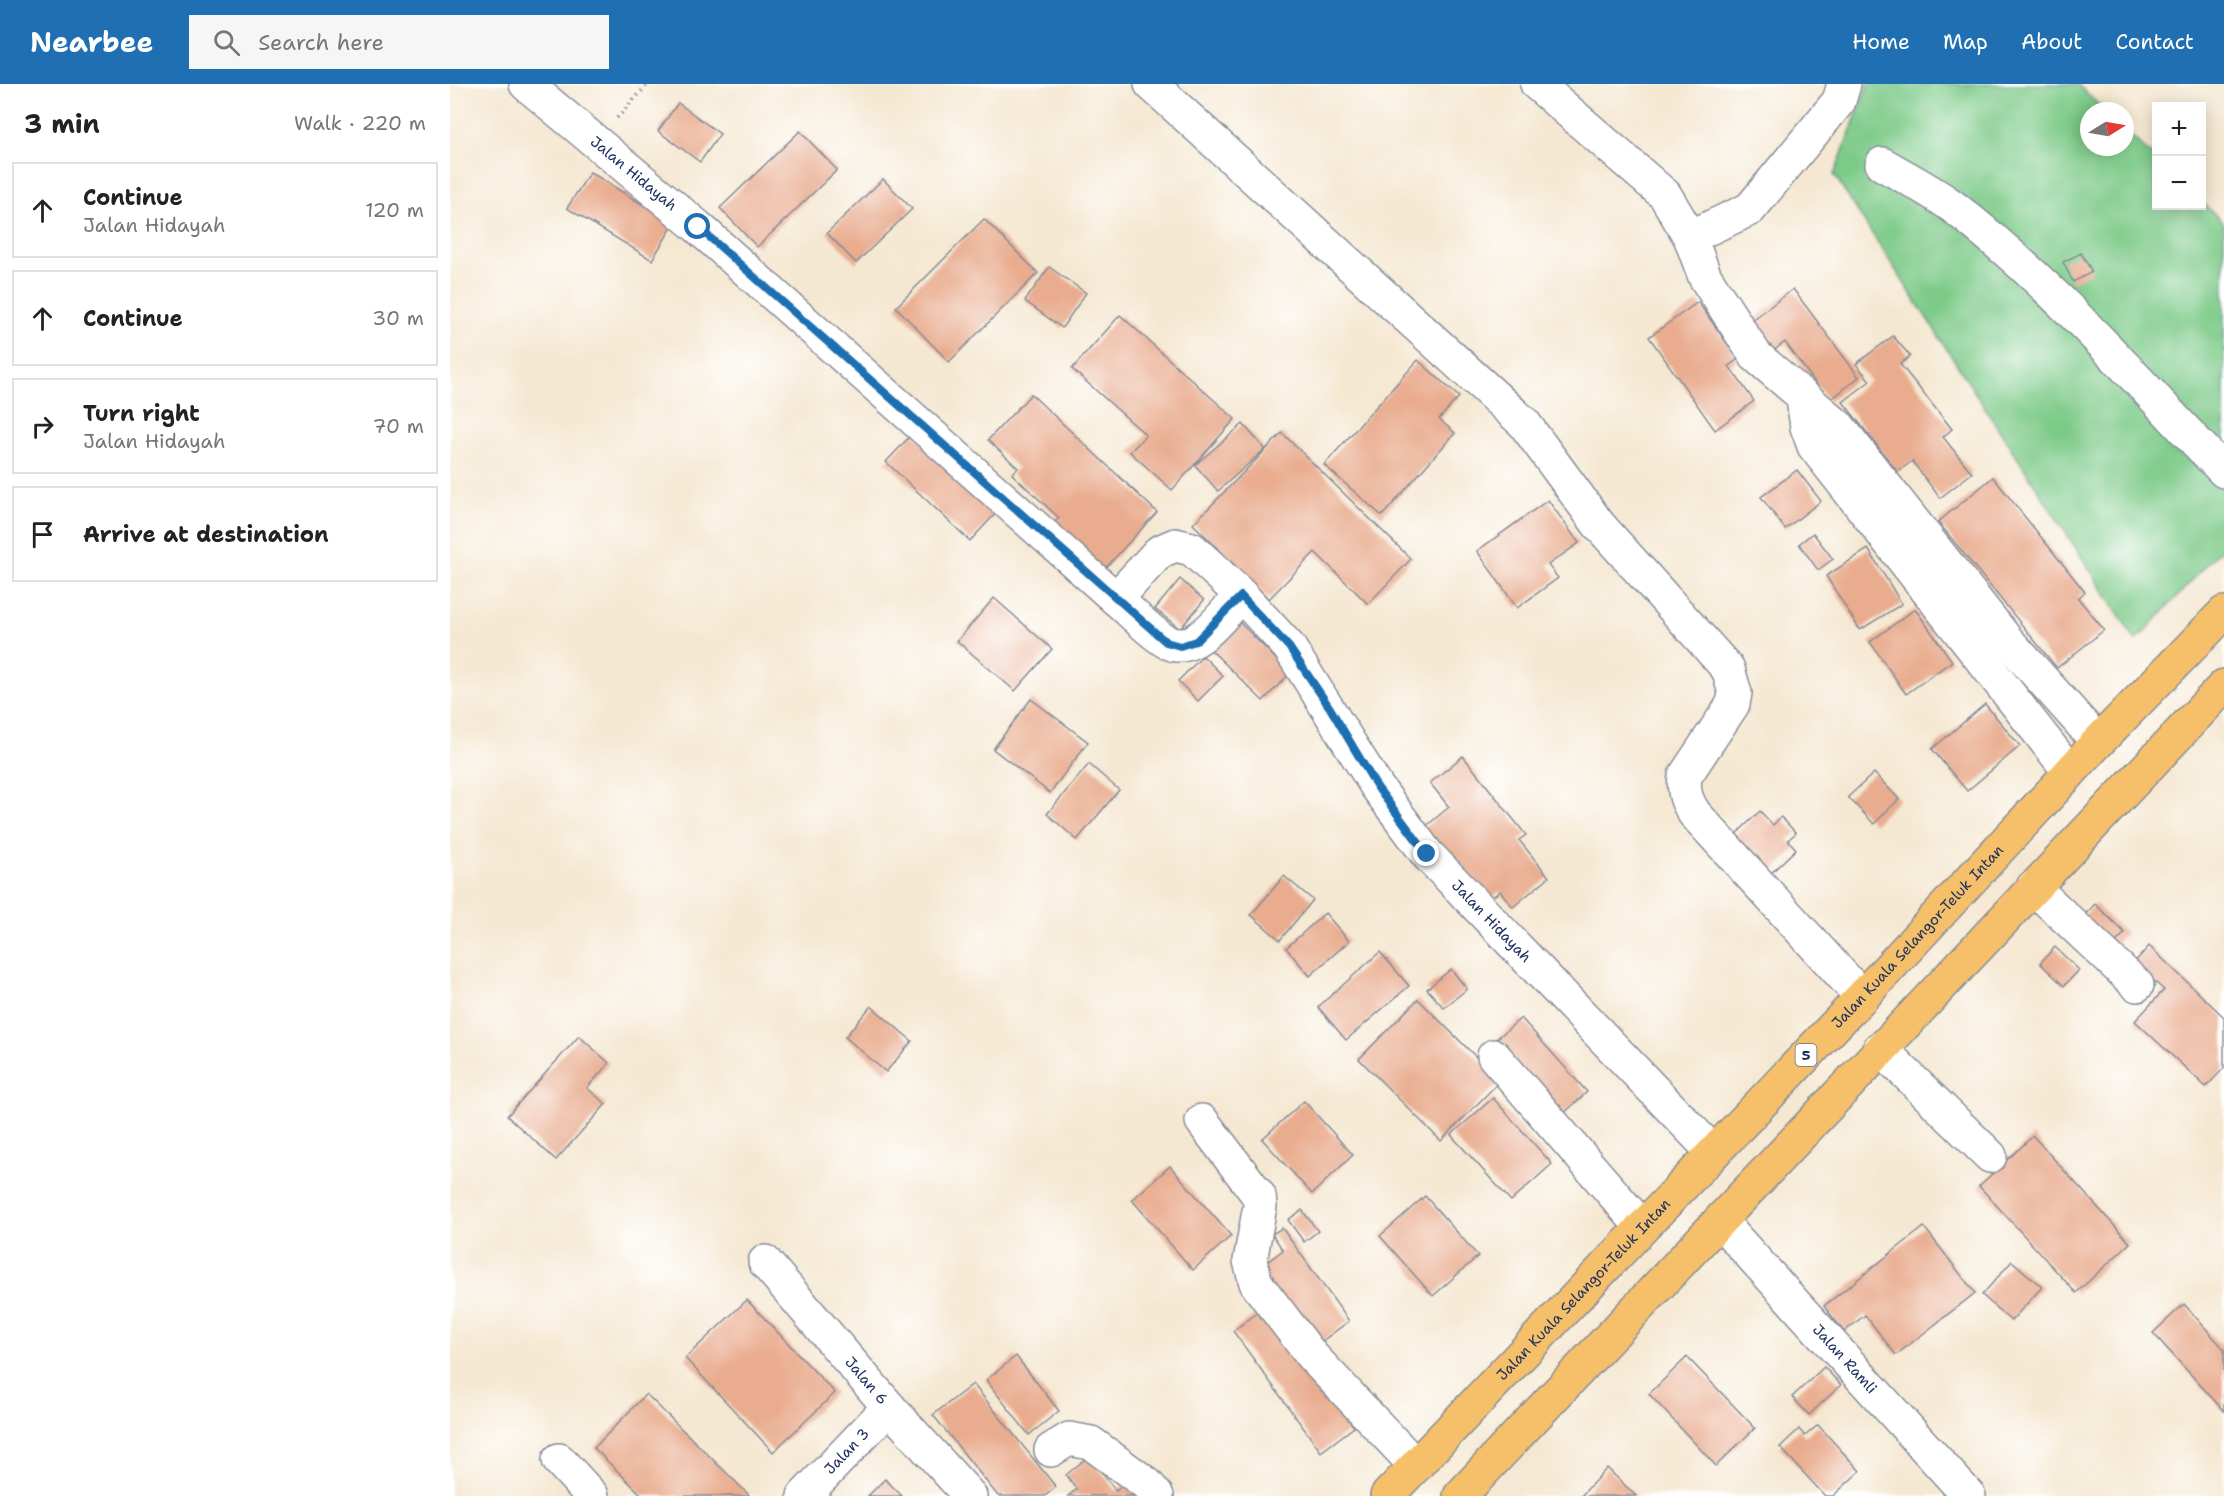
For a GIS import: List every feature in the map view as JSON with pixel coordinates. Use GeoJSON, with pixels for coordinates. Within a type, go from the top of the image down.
{"type":"FeatureCollection","features":[{"type":"Feature","properties":{"kind":"highway","name":"Jalan Kuala Selangor-Teluk Intan"},"geometry":{"type":"LineString","coordinates":[[1387,1496],[1862,998],[2098,741],[2224,613]]}},
{"type":"Feature","properties":{"kind":"highway"},"geometry":{"type":"LineString","coordinates":[[1460,1496],[1880,1048],[2224,686]]}},
{"type":"Feature","properties":{"kind":"street","name":"Jalan Hidayah"},"geometry":{"type":"LineString","coordinates":[[526,84],[698,227],[1116,599],[1159,552],[1175,545],[1192,549],[1289,647],[1330,708],[1377,787],[1427,854],[1713,1152]]}},
{"type":"Feature","properties":{"kind":"street"},"geometry":{"type":"LineString","coordinates":[[1151,84],[1524,423],[1599,525],[1728,669],[1733,680],[1733,704],[1685,776],[1684,789],[1687,802],[1694,813],[1862,998]]}},
{"type":"Feature","properties":{"kind":"street"},"geometry":{"type":"LineString","coordinates":[[1537,84],[1665,195],[1690,237],[1705,277],[1731,322],[1755,356],[1803,399],[1839,427],[2006,639],[2098,741]]}},
{"type":"Feature","properties":{"kind":"street"},"geometry":{"type":"LineString","coordinates":[[1690,237],[1750,209],[1839,101],[1844,84]]}},
{"type":"Feature","properties":{"kind":"street"},"geometry":{"type":"LineString","coordinates":[[1882,164],[1954,207],[2001,246],[2062,303],[2224,471]]}},
{"type":"Feature","properties":{"kind":"street"},"geometry":{"type":"LineString","coordinates":[[1803,399],[1807,427],[1814,446],[2070,772]]}},
{"type":"Feature","properties":{"kind":"street"},"geometry":{"type":"LineString","coordinates":[[1116,599],[1166,642],[1180,646],[1196,641],[1241,596]]}},
{"type":"Feature","properties":{"kind":"street"},"geometry":{"type":"LineString","coordinates":[[2033,887],[2137,985]]}},
{"type":"Feature","properties":{"kind":"street"},"geometry":{"type":"LineString","coordinates":[[1880,1048],[1990,1156]]}},
{"type":"Feature","properties":{"kind":"street"},"geometry":{"type":"LineString","coordinates":[[1494,1056],[1642,1227]]}},
{"type":"Feature","properties":{"kind":"street"},"geometry":{"type":"LineString","coordinates":[[1202,1121],[1259,1196],[1260,1206],[1250,1261],[1256,1283],[1312,1356],[1416,1466]]}},
{"type":"Feature","properties":{"kind":"street","name":"Jalan Ramli"},"geometry":{"type":"LineString","coordinates":[[1720,1221],[1969,1496]]}},
{"type":"Feature","properties":{"kind":"street","name":"Jalan 6"},"geometry":{"type":"LineString","coordinates":[[765,1262],[889,1407],[970,1496]]}},
{"type":"Feature","properties":{"kind":"street","name":"Jalan 3"},"geometry":{"type":"LineString","coordinates":[[804,1496],[889,1407]]}},
{"type":"Feature","properties":{"kind":"street"},"geometry":{"type":"LineString","coordinates":[[1051,1450],[1069,1439],[1091,1443],[1146,1484],[1157,1496]]}},
{"type":"Feature","properties":{"kind":"street"},"geometry":{"type":"LineString","coordinates":[[559,1460],[592,1496]]}},
{"type":"Feature","properties":{"kind":"path"},"geometry":{"type":"LineString","coordinates":[[593,142],[648,84]]}},
{"type":"Feature","properties":{"kind":"green space"},"geometry":{"type":"Polygon","coordinates":[[[1868,84],[2077,84],[2096,102],[2080,102],[2080,156],[2134,156],[2134,139],[2152,156],[2152,210],[2206,210],[2206,206],[2224,223],[2224,546],[2136,641],[1834,175],[1868,84]]]}},
{"type":"Feature","properties":{"kind":"building"},"geometry":{"type":"Polygon","coordinates":[[[678,103],[720,134],[700,162],[658,131],[678,103]]]}},
{"type":"Feature","properties":{"kind":"building"},"geometry":{"type":"Polygon","coordinates":[[[800,131],[837,170],[757,247],[720,208],[800,131]]]}},
{"type":"Feature","properties":{"kind":"building"},"geometry":{"type":"Polygon","coordinates":[[[590,172],[674,224],[652,260],[567,208],[590,172]]]}},
{"type":"Feature","properties":{"kind":"building"},"geometry":{"type":"Polygon","coordinates":[[[883,179],[912,209],[856,263],[827,233],[883,179]]]}},
{"type":"Feature","properties":{"kind":"building"},"geometry":{"type":"Polygon","coordinates":[[[984,219],[1038,273],[949,362],[896,307],[984,219]]]}},
{"type":"Feature","properties":{"kind":"building"},"geometry":{"type":"Polygon","coordinates":[[[2081,253],[2092,272],[2073,282],[2063,262],[2081,253]]]}},
{"type":"Feature","properties":{"kind":"building"},"geometry":{"type":"Polygon","coordinates":[[[1049,267],[1086,293],[1062,328],[1025,301],[1049,267]]]}},
{"type":"Feature","properties":{"kind":"building"},"geometry":{"type":"Polygon","coordinates":[[[1793,289],[1859,377],[1829,401],[1785,342],[1768,355],[1746,325],[1793,289]]]}},
{"type":"Feature","properties":{"kind":"building"},"geometry":{"type":"Polygon","coordinates":[[[1698,302],[1738,359],[1729,366],[1754,401],[1715,430],[1649,337],[1698,302]]]}},
{"type":"Feature","properties":{"kind":"building"},"geometry":{"type":"Polygon","coordinates":[[[1120,315],[1235,419],[1172,490],[1130,452],[1146,435],[1072,369],[1120,315]]]}},
{"type":"Feature","properties":{"kind":"building"},"geometry":{"type":"Polygon","coordinates":[[[1893,336],[1910,356],[1900,364],[1952,429],[1943,437],[1972,473],[1940,498],[1912,461],[1898,472],[1843,402],[1870,381],[1856,364],[1893,336]]]}},
{"type":"Feature","properties":{"kind":"building"},"geometry":{"type":"Polygon","coordinates":[[[1418,360],[1459,397],[1439,419],[1455,433],[1382,516],[1324,465],[1418,360]]]}},
{"type":"Feature","properties":{"kind":"building"},"geometry":{"type":"Polygon","coordinates":[[[1031,394],[1157,512],[1100,574],[1050,527],[1059,518],[1012,474],[1018,468],[988,440],[1031,394]]]}},
{"type":"Feature","properties":{"kind":"building"},"geometry":{"type":"Polygon","coordinates":[[[1243,424],[1265,449],[1218,491],[1195,465],[1243,424]]]}},
{"type":"Feature","properties":{"kind":"building"},"geometry":{"type":"Polygon","coordinates":[[[913,433],[997,512],[970,541],[886,462],[913,433]]]}},
{"type":"Feature","properties":{"kind":"building"},"geometry":{"type":"Polygon","coordinates":[[[1282,433],[1411,559],[1368,604],[1315,552],[1269,599],[1193,524],[1282,433]]]}},
{"type":"Feature","properties":{"kind":"building"},"geometry":{"type":"Polygon","coordinates":[[[1797,470],[1821,501],[1785,529],[1761,497],[1797,470]]]}},
{"type":"Feature","properties":{"kind":"building"},"geometry":{"type":"Polygon","coordinates":[[[1993,477],[2085,592],[2078,598],[2104,630],[2057,668],[1938,522],[1993,477]]]}},
{"type":"Feature","properties":{"kind":"building"},"geometry":{"type":"Polygon","coordinates":[[[1548,500],[1579,543],[1548,565],[1558,578],[1517,608],[1477,551],[1548,500]]]}},
{"type":"Feature","properties":{"kind":"building"},"geometry":{"type":"Polygon","coordinates":[[[1813,533],[1833,559],[1818,570],[1799,544],[1813,533]]]}},
{"type":"Feature","properties":{"kind":"building"},"geometry":{"type":"Polygon","coordinates":[[[1868,549],[1902,604],[1860,630],[1826,576],[1868,549]]]}},
{"type":"Feature","properties":{"kind":"building"},"geometry":{"type":"Polygon","coordinates":[[[1180,579],[1204,600],[1180,629],[1155,609],[1180,579]]]}},
{"type":"Feature","properties":{"kind":"building"},"geometry":{"type":"Polygon","coordinates":[[[994,598],[1052,649],[1015,691],[957,641],[994,598]]]}},
{"type":"Feature","properties":{"kind":"building"},"geometry":{"type":"Polygon","coordinates":[[[1915,609],[1952,661],[1906,694],[1870,642],[1915,609]]]}},
{"type":"Feature","properties":{"kind":"building"},"geometry":{"type":"Polygon","coordinates":[[[1235,618],[1290,673],[1263,701],[1207,646],[1235,618]]]}},
{"type":"Feature","properties":{"kind":"building"},"geometry":{"type":"Polygon","coordinates":[[[1203,656],[1223,676],[1198,701],[1178,681],[1203,656]]]}},
{"type":"Feature","properties":{"kind":"building"},"geometry":{"type":"Polygon","coordinates":[[[1031,699],[1088,742],[1050,793],[993,749],[1031,699]]]}},
{"type":"Feature","properties":{"kind":"building"},"geometry":{"type":"Polygon","coordinates":[[[1985,704],[2020,746],[1967,791],[1932,749],[1985,704]]]}},
{"type":"Feature","properties":{"kind":"building"},"geometry":{"type":"Polygon","coordinates":[[[1463,756],[1526,835],[1519,840],[1549,877],[1513,907],[1500,891],[1485,903],[1424,828],[1449,807],[1430,783],[1463,756]]]}},
{"type":"Feature","properties":{"kind":"building"},"geometry":{"type":"Polygon","coordinates":[[[1089,764],[1119,790],[1077,840],[1047,814],[1089,764]]]}},
{"type":"Feature","properties":{"kind":"building"},"geometry":{"type":"Polygon","coordinates":[[[1874,773],[1899,799],[1874,824],[1848,797],[1874,773]]]}},
{"type":"Feature","properties":{"kind":"building"},"geometry":{"type":"Polygon","coordinates":[[[1760,811],[1773,825],[1781,817],[1796,833],[1788,840],[1796,849],[1767,877],[1731,839],[1760,811]]]}},
{"type":"Feature","properties":{"kind":"building"},"geometry":{"type":"Polygon","coordinates":[[[1284,876],[1313,900],[1280,940],[1251,915],[1284,876]]]}},
{"type":"Feature","properties":{"kind":"building"},"geometry":{"type":"Polygon","coordinates":[[[2095,904],[2125,933],[2109,949],[2079,921],[2095,904]]]}},
{"type":"Feature","properties":{"kind":"building"},"geometry":{"type":"Polygon","coordinates":[[[1325,913],[1349,941],[1310,976],[1286,948],[1325,913]]]}},
{"type":"Feature","properties":{"kind":"building"},"geometry":{"type":"Polygon","coordinates":[[[2149,946],[2224,1017],[2224,1068],[2206,1087],[2135,1021],[2164,990],[2134,963],[2149,946]]]}},
{"type":"Feature","properties":{"kind":"building"},"geometry":{"type":"Polygon","coordinates":[[[2055,947],[2079,970],[2064,986],[2040,963],[2055,947]]]}},
{"type":"Feature","properties":{"kind":"building"},"geometry":{"type":"Polygon","coordinates":[[[1380,952],[1409,986],[1346,1040],[1318,1007],[1380,952]]]}},
{"type":"Feature","properties":{"kind":"building"},"geometry":{"type":"Polygon","coordinates":[[[1451,969],[1467,989],[1444,1008],[1427,989],[1451,969]]]}},
{"type":"Feature","properties":{"kind":"building"},"geometry":{"type":"Polygon","coordinates":[[[1418,999],[1500,1081],[1441,1141],[1359,1059],[1418,999]]]}},
{"type":"Feature","properties":{"kind":"building"},"geometry":{"type":"Polygon","coordinates":[[[871,1006],[912,1041],[886,1072],[845,1037],[871,1006]]]}},
{"type":"Feature","properties":{"kind":"building"},"geometry":{"type":"Polygon","coordinates":[[[1521,1018],[1587,1092],[1561,1116],[1494,1041],[1521,1018]]]}},
{"type":"Feature","properties":{"kind":"building"},"geometry":{"type":"Polygon","coordinates":[[[579,1036],[609,1063],[587,1088],[606,1104],[556,1160],[507,1116],[579,1036]]]}},
{"type":"Feature","properties":{"kind":"building"},"geometry":{"type":"Polygon","coordinates":[[[1493,1098],[1552,1164],[1511,1201],[1451,1135],[1493,1098]]]}},
{"type":"Feature","properties":{"kind":"building"},"geometry":{"type":"Polygon","coordinates":[[[1304,1101],[1353,1155],[1312,1194],[1262,1139],[1304,1101]]]}},
{"type":"Feature","properties":{"kind":"building"},"geometry":{"type":"Polygon","coordinates":[[[2033,1136],[2130,1243],[2076,1293],[1979,1186],[2033,1136]]]}},
{"type":"Feature","properties":{"kind":"building"},"geometry":{"type":"Polygon","coordinates":[[[1170,1166],[1231,1236],[1193,1270],[1132,1200],[1170,1166]]]}},
{"type":"Feature","properties":{"kind":"building"},"geometry":{"type":"Polygon","coordinates":[[[1425,1196],[1478,1256],[1433,1296],[1380,1236],[1425,1196]]]}},
{"type":"Feature","properties":{"kind":"building"},"geometry":{"type":"Polygon","coordinates":[[[1302,1210],[1318,1231],[1304,1242],[1288,1220],[1302,1210]]]}},
{"type":"Feature","properties":{"kind":"building"},"geometry":{"type":"Polygon","coordinates":[[[1924,1227],[1975,1293],[1896,1355],[1865,1315],[1844,1332],[1824,1306],[1924,1227]]]}},
{"type":"Feature","properties":{"kind":"building"},"geometry":{"type":"Polygon","coordinates":[[[1282,1228],[1349,1321],[1313,1348],[1256,1270],[1283,1250],[1272,1234],[1282,1228]]]}},
{"type":"Feature","properties":{"kind":"building"},"geometry":{"type":"Polygon","coordinates":[[[2012,1261],[2042,1287],[2011,1321],[1982,1295],[2012,1261]]]}},
{"type":"Feature","properties":{"kind":"building"},"geometry":{"type":"Polygon","coordinates":[[[747,1300],[835,1393],[773,1452],[685,1358],[747,1300]]]}},
{"type":"Feature","properties":{"kind":"building"},"geometry":{"type":"Polygon","coordinates":[[[2184,1304],[2224,1349],[2224,1411],[2153,1333],[2184,1304]]]}},
{"type":"Feature","properties":{"kind":"building"},"geometry":{"type":"Polygon","coordinates":[[[1266,1306],[1354,1427],[1321,1452],[1233,1331],[1266,1306]]]}},
{"type":"Feature","properties":{"kind":"building"},"geometry":{"type":"Polygon","coordinates":[[[1016,1356],[1059,1411],[1029,1435],[986,1380],[1016,1356]]]}},
{"type":"Feature","properties":{"kind":"building"},"geometry":{"type":"Polygon","coordinates":[[[1687,1357],[1755,1428],[1716,1466],[1649,1394],[1687,1357]]]}},
{"type":"Feature","properties":{"kind":"building"},"geometry":{"type":"Polygon","coordinates":[[[1824,1367],[1841,1385],[1809,1415],[1792,1397],[1824,1367]]]}},
{"type":"Feature","properties":{"kind":"building"},"geometry":{"type":"Polygon","coordinates":[[[973,1384],[1056,1487],[1045,1496],[998,1496],[933,1415],[973,1384]]]}},
{"type":"Feature","properties":{"kind":"building"},"geometry":{"type":"Polygon","coordinates":[[[646,1394],[749,1495],[643,1496],[594,1448],[646,1394]]]}},
{"type":"Feature","properties":{"kind":"building"},"geometry":{"type":"Polygon","coordinates":[[[1818,1425],[1860,1471],[1833,1496],[1825,1496],[1780,1447],[1799,1429],[1805,1436],[1818,1425]]]}},
{"type":"Feature","properties":{"kind":"building"},"geometry":{"type":"Polygon","coordinates":[[[1089,1456],[1116,1491],[1129,1480],[1141,1496],[1068,1496],[1077,1489],[1066,1475],[1089,1456]]]}},
{"type":"Feature","properties":{"kind":"building"},"geometry":{"type":"Polygon","coordinates":[[[1607,1468],[1636,1496],[1581,1496],[1607,1468]]]}},
{"type":"Feature","properties":{"kind":"building"},"geometry":{"type":"Polygon","coordinates":[[[885,1479],[902,1496],[868,1496],[885,1479]]]}},
{"type":"Feature","properties":{"kind":"route"},"geometry":{"type":"LineString","coordinates":[[698,227],[1166,642],[1180,646],[1196,641],[1241,596],[1289,647],[1330,708],[1377,787],[1427,854]]}}]}
